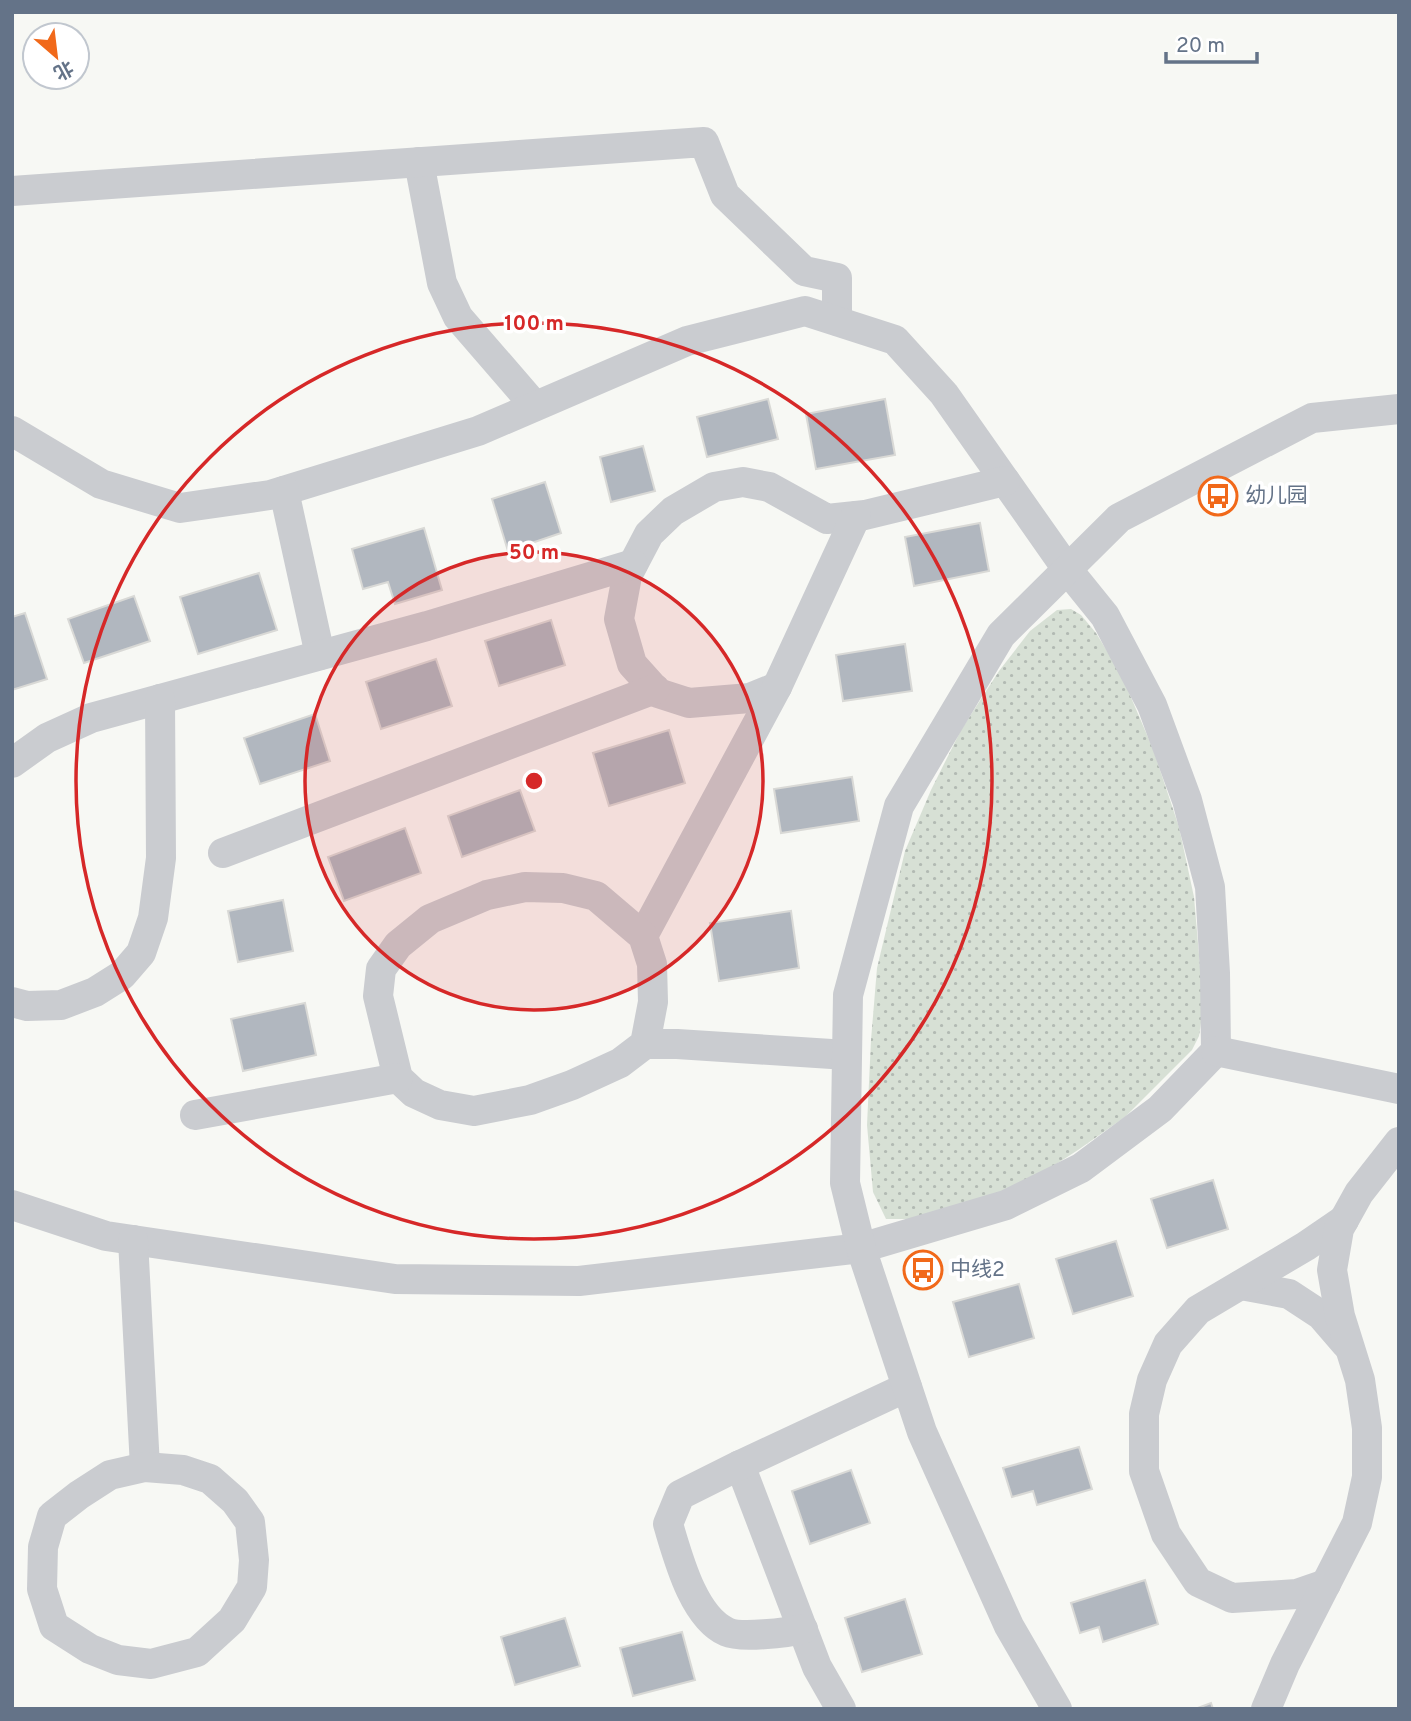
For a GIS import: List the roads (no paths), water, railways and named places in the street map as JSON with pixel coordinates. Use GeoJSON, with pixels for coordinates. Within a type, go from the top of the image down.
{"type":"FeatureCollection","features":[{"type":"Feature","properties":{"kind":"street"},"geometry":{"type":"LineString","coordinates":[[12,191],[704,142],[725,195],[804,271],[837,278],[837,321]]}},
{"type":"Feature","properties":{"kind":"street"},"geometry":{"type":"LineString","coordinates":[[419,162],[442,283],[458,317],[535,406]]}},
{"type":"Feature","properties":{"kind":"street"},"geometry":{"type":"LineString","coordinates":[[12,431],[101,484],[180,508],[270,495],[478,431],[687,341],[805,311],[895,340],[944,394],[1067,569],[1105,617],[1152,705],[1187,800],[1210,887],[1216,973],[1216,1051],[1160,1109],[1080,1168],[1006,1205],[861,1248],[579,1281],[395,1279],[106,1236],[12,1205]]}},
{"type":"Feature","properties":{"kind":"street"},"geometry":{"type":"LineString","coordinates":[[1058,1709],[1009,1626],[922,1432],[861,1248],[845,1183],[848,995],[899,806],[1001,635],[1119,517],[1312,418],[1399,410]]}},
{"type":"Feature","properties":{"kind":"street"},"geometry":{"type":"LineString","coordinates":[[777,687],[750,698],[689,703],[658,693],[632,664],[619,619],[627,576],[649,534],[673,511],[714,487],[743,482],[769,487],[827,519],[865,515],[1005,481]]}},
{"type":"Feature","properties":{"kind":"street"},"geometry":{"type":"LineString","coordinates":[[284,491],[320,655]]}},
{"type":"Feature","properties":{"kind":"street"},"geometry":{"type":"LineString","coordinates":[[643,936],[777,687],[856,516]]}},
{"type":"Feature","properties":{"kind":"street"},"geometry":{"type":"LineString","coordinates":[[12,763],[47,738],[91,718],[427,626],[633,564]]}},
{"type":"Feature","properties":{"kind":"street"},"geometry":{"type":"LineString","coordinates":[[223,853],[654,689]]}},
{"type":"Feature","properties":{"kind":"street"},"geometry":{"type":"LineString","coordinates":[[12,1002],[27,1006],[61,1005],[95,992],[122,975],[141,953],[153,918],[161,858],[160,699]]}},
{"type":"Feature","properties":{"kind":"street"},"geometry":{"type":"LineString","coordinates":[[645,1044],[653,1002],[652,964],[643,936],[596,895],[563,888],[525,887],[487,895],[430,919],[398,945],[381,969],[378,996],[398,1078],[414,1093],[440,1105],[474,1111],[530,1100],[620,1063],[645,1044],[847,1055]]}},
{"type":"Feature","properties":{"kind":"street"},"geometry":{"type":"LineString","coordinates":[[1216,1051],[1399,1089]]}},
{"type":"Feature","properties":{"kind":"street"},"geometry":{"type":"LineString","coordinates":[[195,1115],[398,1078]]}},
{"type":"Feature","properties":{"kind":"street"},"geometry":{"type":"LineString","coordinates":[[1266,1709],[1285,1664],[1357,1524],[1367,1477],[1367,1428],[1360,1380],[1340,1316],[1332,1270],[1339,1229],[1359,1193],[1399,1142]]}},
{"type":"Feature","properties":{"kind":"street"},"geometry":{"type":"LineString","coordinates":[[1326,1584],[1297,1594],[1232,1598],[1198,1582],[1166,1534],[1144,1471],[1144,1414],[1152,1380],[1168,1344],[1198,1310],[1306,1246],[1344,1220]]}},
{"type":"Feature","properties":{"kind":"street"},"geometry":{"type":"LineString","coordinates":[[134,1240],[145,1467]]}},
{"type":"Feature","properties":{"kind":"street"},"geometry":{"type":"LineString","coordinates":[[1241,1284],[1289,1294],[1321,1315],[1351,1350]]}},
{"type":"Feature","properties":{"kind":"street"},"geometry":{"type":"LineString","coordinates":[[803,1629],[780,1634],[729,1633],[709,1621],[686,1580],[668,1524],[680,1495],[907,1387]]}},
{"type":"Feature","properties":{"kind":"street"},"geometry":{"type":"LineString","coordinates":[[740,1465],[817,1667],[841,1709]]}},
{"type":"Feature","properties":{"kind":"street"},"geometry":{"type":"LineString","coordinates":[[145,1467],[183,1470],[210,1479],[235,1501],[250,1522],[254,1560],[252,1587],[232,1620],[197,1651],[151,1664],[118,1660],[90,1649],[54,1626],[42,1588],[43,1546],[52,1516],[79,1494],[110,1475],[145,1467]]}},
{"type":"Feature","properties":{"kind":"place","name":"幼儿园"},"geometry":{"type":"Point","coordinates":[1218,496]}},
{"type":"Feature","properties":{"kind":"place","name":"中线2"},"geometry":{"type":"Point","coordinates":[923,1270]}}]}
